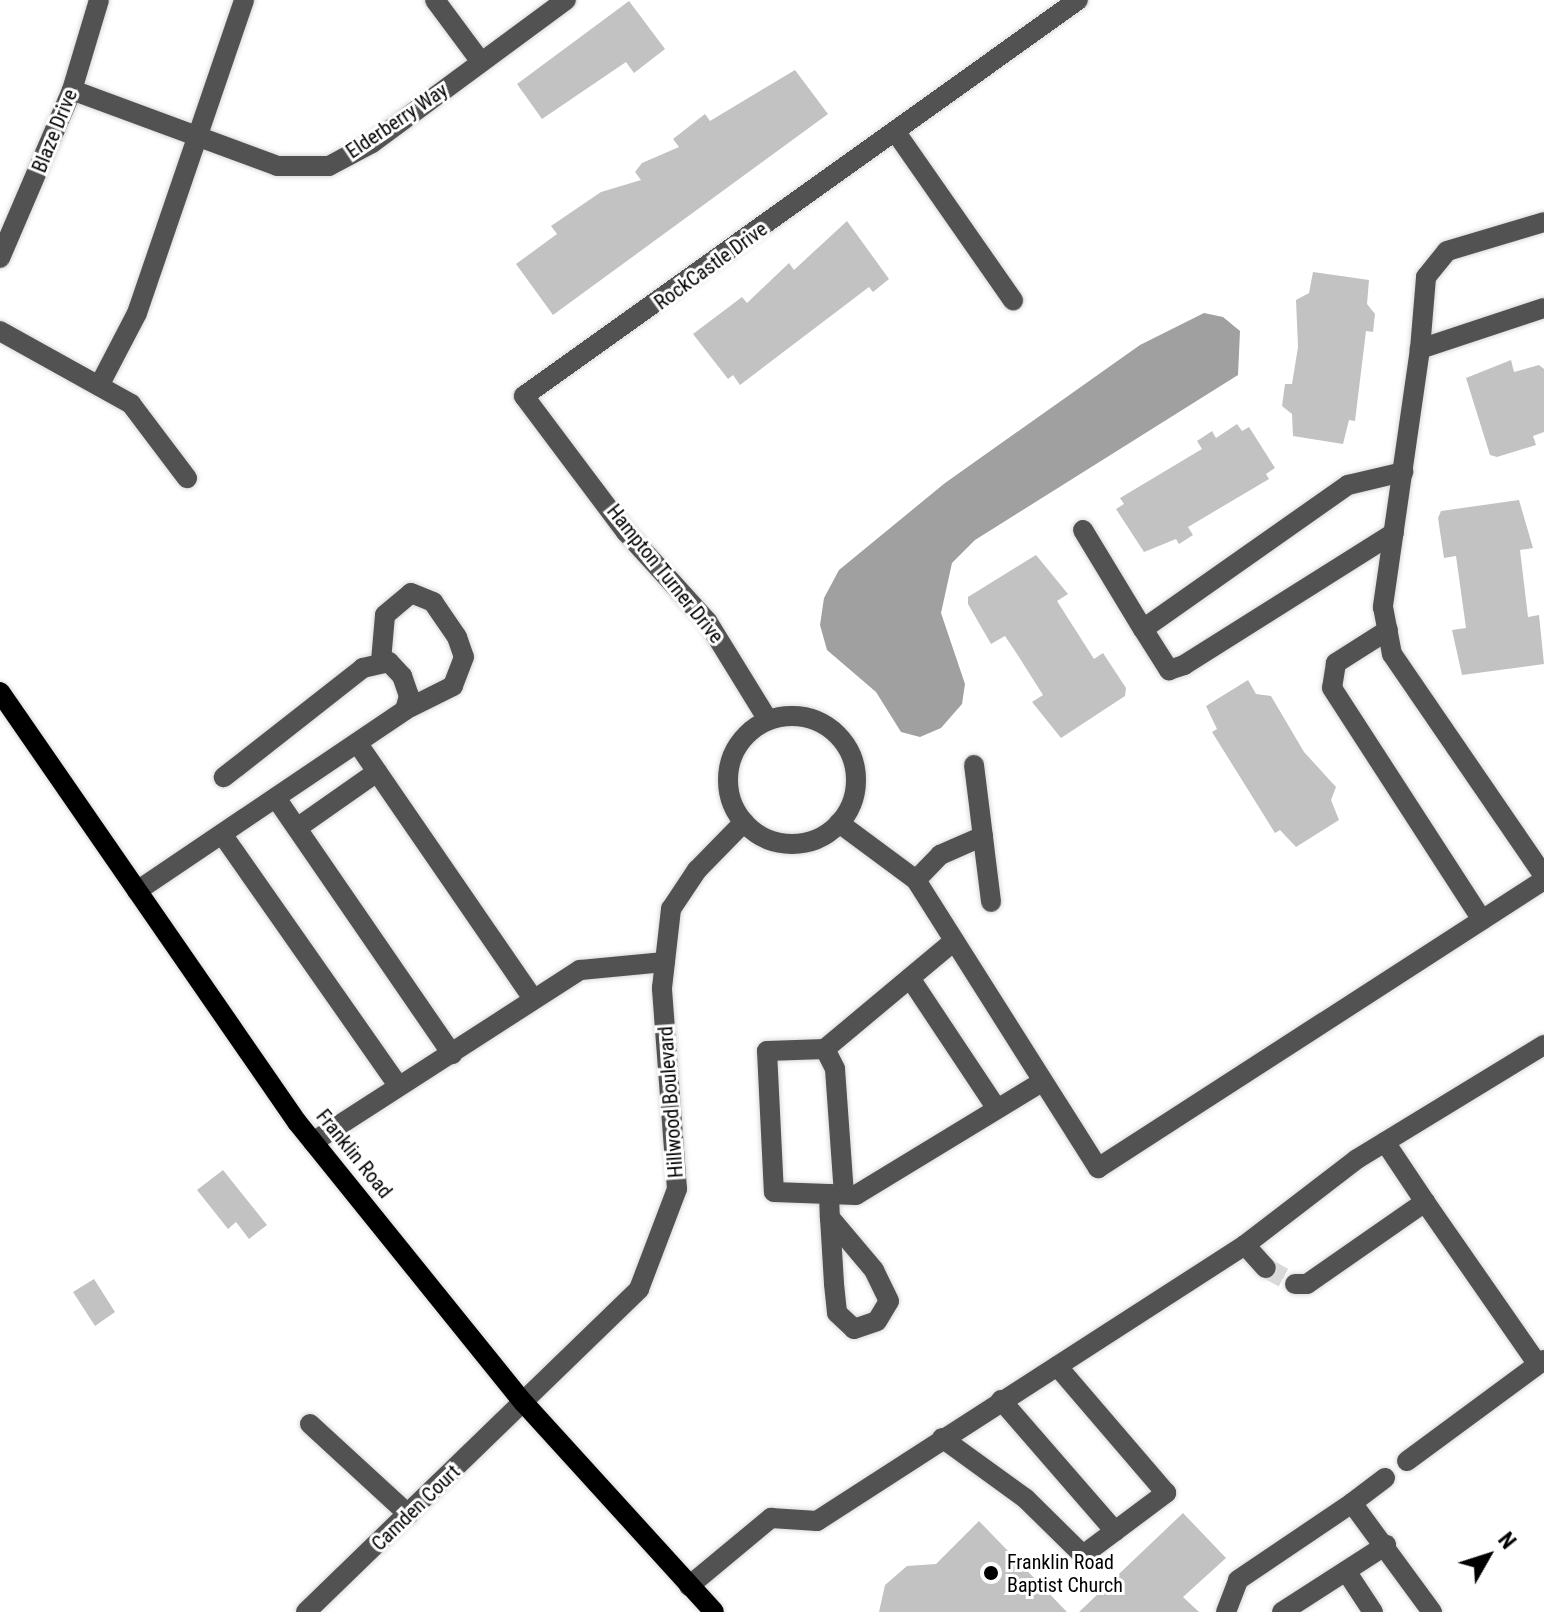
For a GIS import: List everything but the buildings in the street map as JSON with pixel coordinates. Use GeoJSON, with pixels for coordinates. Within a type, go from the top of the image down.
{"type":"FeatureCollection","features":[{"type":"Feature","properties":{"kind":"main road","name":"Franklin Road"},"geometry":{"type":"LineString","coordinates":[[0,692],[313,1142],[524,1403],[714,1612]]}},
{"type":"Feature","properties":{"kind":"street","name":"Blaze Drive"},"geometry":{"type":"LineString","coordinates":[[0,258],[72,90],[99,0]]}},
{"type":"Feature","properties":{"kind":"street"},"geometry":{"type":"LineString","coordinates":[[99,386],[137,313],[244,0]]}},
{"type":"Feature","properties":{"kind":"street"},"geometry":{"type":"LineString","coordinates":[[435,0],[481,62]]}},
{"type":"Feature","properties":{"kind":"street","name":"Elderberry Way"},"geometry":{"type":"LineString","coordinates":[[72,90],[277,166],[329,166],[372,143],[566,0]]}},
{"type":"Feature","properties":{"kind":"street","name":"RockCastle Drive"},"geometry":{"type":"LineString","coordinates":[[524,396],[897,134],[1078,0]]}},
{"type":"Feature","properties":{"kind":"street"},"geometry":{"type":"LineString","coordinates":[[897,134],[1013,300]]}},
{"type":"Feature","properties":{"kind":"street"},"geometry":{"type":"LineString","coordinates":[[839,823],[916,880],[1040,1083],[1098,1168],[1544,878],[1392,654],[1383,607],[1420,349],[1426,277],[1447,251],[1544,222]]}},
{"type":"Feature","properties":{"kind":"street"},"geometry":{"type":"LineString","coordinates":[[1420,349],[1544,308]]}},
{"type":"Feature","properties":{"kind":"street"},"geometry":{"type":"LineString","coordinates":[[0,331],[131,404],[187,478]]}},
{"type":"Feature","properties":{"kind":"street","name":"Hampton Turner Drive"},"geometry":{"type":"LineString","coordinates":[[524,396],[626,532],[707,621],[768,720]]}},
{"type":"Feature","properties":{"kind":"street"},"geometry":{"type":"LineString","coordinates":[[1143,629],[1348,485],[1403,472]]}},
{"type":"Feature","properties":{"kind":"street"},"geometry":{"type":"LineString","coordinates":[[1083,530],[1169,670],[1184,665],[1394,533]]}},
{"type":"Feature","properties":{"kind":"street"},"geometry":{"type":"LineString","coordinates":[[137,891],[405,710],[453,686],[464,657],[457,637],[433,602],[411,593],[385,615],[381,661],[224,777]]}},
{"type":"Feature","properties":{"kind":"street"},"geometry":{"type":"LineString","coordinates":[[1388,630],[1336,663],[1332,688],[1482,920]]}},
{"type":"Feature","properties":{"kind":"street"},"geometry":{"type":"LineString","coordinates":[[381,661],[402,676],[409,696],[405,710]]}},
{"type":"Feature","properties":{"kind":"street"},"geometry":{"type":"LineString","coordinates":[[799,715],[826,725],[848,749],[856,782],[839,823],[799,843],[761,836],[744,822],[730,795],[728,770],[743,737],[768,720],[799,715]]}},
{"type":"Feature","properties":{"kind":"street"},"geometry":{"type":"LineString","coordinates":[[358,744],[532,997]]}},
{"type":"Feature","properties":{"kind":"street"},"geometry":{"type":"LineString","coordinates":[[974,765],[991,902]]}},
{"type":"Feature","properties":{"kind":"street"},"geometry":{"type":"LineString","coordinates":[[297,828],[377,772]]}},
{"type":"Feature","properties":{"kind":"street"},"geometry":{"type":"LineString","coordinates":[[276,798],[452,1054]]}},
{"type":"Feature","properties":{"kind":"street","name":"Hillwood Boulevard"},"geometry":{"type":"LineString","coordinates":[[524,1403],[639,1289],[677,1189],[665,962],[671,909],[697,870],[744,822]]}},
{"type":"Feature","properties":{"kind":"street"},"geometry":{"type":"LineString","coordinates":[[222,834],[398,1085]]}},
{"type":"Feature","properties":{"kind":"street"},"geometry":{"type":"LineString","coordinates":[[916,880],[940,855],[983,836]]}},
{"type":"Feature","properties":{"kind":"street"},"geometry":{"type":"LineString","coordinates":[[954,941],[825,1049],[767,1051],[774,1192],[856,1195],[1040,1083]]}},
{"type":"Feature","properties":{"kind":"street"},"geometry":{"type":"LineString","coordinates":[[313,1142],[398,1085],[452,1054],[532,997],[580,970],[665,962]]}},
{"type":"Feature","properties":{"kind":"street"},"geometry":{"type":"LineString","coordinates":[[910,978],[997,1109]]}},
{"type":"Feature","properties":{"kind":"street"},"geometry":{"type":"LineString","coordinates":[[689,1586],[771,1518],[817,1521],[1245,1245],[1385,1142],[1544,1045]]}},
{"type":"Feature","properties":{"kind":"street"},"geometry":{"type":"LineString","coordinates":[[825,1049],[835,1069],[836,1194],[830,1218],[837,1313],[854,1329],[877,1321],[889,1301],[874,1270],[830,1218]]}},
{"type":"Feature","properties":{"kind":"street"},"geometry":{"type":"LineString","coordinates":[[1385,1142],[1541,1362],[1407,1461]]}},
{"type":"Feature","properties":{"kind":"street"},"geometry":{"type":"LineString","coordinates":[[1295,1284],[1307,1284],[1425,1202]]}},
{"type":"Feature","properties":{"kind":"street"},"geometry":{"type":"LineString","coordinates":[[1245,1245],[1266,1268]]}},
{"type":"Feature","properties":{"kind":"street"},"geometry":{"type":"LineString","coordinates":[[942,1438],[1025,1498],[1083,1555],[1166,1493],[1057,1366]]}},
{"type":"Feature","properties":{"kind":"street"},"geometry":{"type":"LineString","coordinates":[[1001,1400],[1115,1531]]}},
{"type":"Feature","properties":{"kind":"street","name":"Camden Court"},"geometry":{"type":"LineString","coordinates":[[306,1612],[524,1403]]}},
{"type":"Feature","properties":{"kind":"street"},"geometry":{"type":"LineString","coordinates":[[310,1424],[409,1515]]}},
{"type":"Feature","properties":{"kind":"street"},"geometry":{"type":"LineString","coordinates":[[1226,1612],[1238,1580],[1385,1478]]}},
{"type":"Feature","properties":{"kind":"street"},"geometry":{"type":"LineString","coordinates":[[1352,1503],[1386,1545],[1432,1612]]}},
{"type":"Feature","properties":{"kind":"street"},"geometry":{"type":"LineString","coordinates":[[1290,1610],[1386,1545]]}},
{"type":"Feature","properties":{"kind":"street"},"geometry":{"type":"LineString","coordinates":[[1346,1571],[1373,1612]]}},
{"type":"Feature","properties":{"kind":"shaded area"},"geometry":{"type":"Polygon","coordinates":[[[1204,313],[1223,317],[1240,331],[1238,375],[975,540],[952,563],[941,613],[965,684],[962,704],[941,728],[920,737],[901,732],[876,692],[827,650],[820,625],[824,598],[839,570],[945,483],[1140,345],[1204,313]]]}},
{"type":"Feature","properties":{"kind":"tunnel"},"geometry":{"type":"LineString","coordinates":[[1266,1268],[1295,1284]]}},
{"type":"Feature","properties":{"kind":"place","name":"Franklin Road Baptist Church"},"geometry":{"type":"Point","coordinates":[991,1573]}}]}
